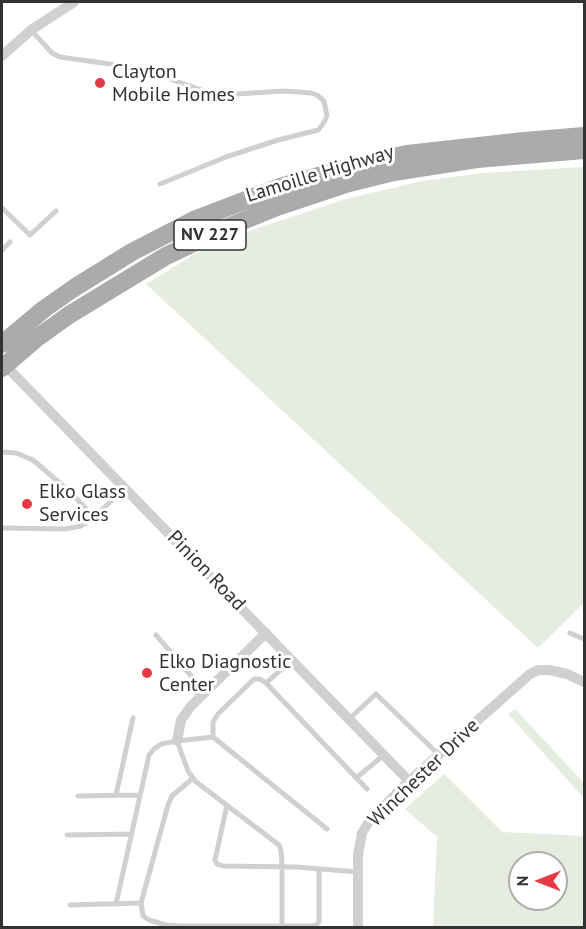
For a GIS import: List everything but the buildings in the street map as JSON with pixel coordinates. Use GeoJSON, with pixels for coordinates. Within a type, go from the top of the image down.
{"type":"FeatureCollection","features":[{"type":"Feature","properties":{"kind":"main road","name":"Lamoille Highway"},"geometry":{"type":"LineString","coordinates":[[2,344],[59,298],[132,252],[194,220],[280,188],[364,163],[407,154],[585,136]]}},
{"type":"Feature","properties":{"kind":"main road","name":"Lamoille Highway"},"geometry":{"type":"LineString","coordinates":[[2,365],[69,315],[166,256],[277,207],[349,183],[394,172],[477,159],[585,150]]}},
{"type":"Feature","properties":{"kind":"street"},"geometry":{"type":"LineString","coordinates":[[2,56],[31,30],[74,2]]}},
{"type":"Feature","properties":{"kind":"street","name":"Pinion Road"},"geometry":{"type":"LineString","coordinates":[[2,365],[125,488],[409,781]]}},
{"type":"Feature","properties":{"kind":"street"},"geometry":{"type":"LineString","coordinates":[[177,741],[181,720],[191,706],[266,633]]}},
{"type":"Feature","properties":{"kind":"street","name":"Winchester Drive"},"geometry":{"type":"LineString","coordinates":[[358,927],[358,855],[362,833],[370,820],[409,781],[530,674],[538,670],[549,670],[567,674],[585,682]]}},
{"type":"Feature","properties":{"kind":"lane"},"geometry":{"type":"LineString","coordinates":[[31,30],[52,53],[60,57],[150,72],[210,93],[222,95],[299,92],[317,95],[324,101],[327,116],[318,130],[226,157],[160,184]]}},
{"type":"Feature","properties":{"kind":"lane"},"geometry":{"type":"LineString","coordinates":[[2,208],[30,235],[56,211]]}},
{"type":"Feature","properties":{"kind":"lane"},"geometry":{"type":"LineString","coordinates":[[2,250],[10,242]]}},
{"type":"Feature","properties":{"kind":"lane"},"geometry":{"type":"LineString","coordinates":[[2,452],[16,453],[33,460],[68,490],[94,518]]}},
{"type":"Feature","properties":{"kind":"lane"},"geometry":{"type":"LineString","coordinates":[[2,528],[65,529],[81,526],[94,518],[125,488]]}},
{"type":"Feature","properties":{"kind":"lane"},"geometry":{"type":"LineString","coordinates":[[570,633],[585,639]]}},
{"type":"Feature","properties":{"kind":"lane"},"geometry":{"type":"LineString","coordinates":[[156,635],[205,692]]}},
{"type":"Feature","properties":{"kind":"lane"},"geometry":{"type":"LineString","coordinates":[[266,683],[292,660]]}},
{"type":"Feature","properties":{"kind":"lane"},"geometry":{"type":"LineString","coordinates":[[213,737],[213,722],[218,714],[254,679],[260,679],[367,789]]}},
{"type":"Feature","properties":{"kind":"lane"},"geometry":{"type":"LineString","coordinates":[[349,718],[376,694],[439,756]]}},
{"type":"Feature","properties":{"kind":"lane"},"geometry":{"type":"LineString","coordinates":[[116,795],[133,718]]}},
{"type":"Feature","properties":{"kind":"lane"},"geometry":{"type":"LineString","coordinates":[[116,904],[149,755],[161,744],[213,737],[327,829]]}},
{"type":"Feature","properties":{"kind":"lane"},"geometry":{"type":"LineString","coordinates":[[177,741],[188,771],[195,781],[277,842],[281,851],[282,866],[282,926]]}},
{"type":"Feature","properties":{"kind":"lane"},"geometry":{"type":"LineString","coordinates":[[356,778],[384,755]]}},
{"type":"Feature","properties":{"kind":"lane"},"geometry":{"type":"LineString","coordinates":[[193,778],[179,788],[168,805],[141,903],[143,916],[166,925],[182,926],[312,926],[319,922],[319,870]]}},
{"type":"Feature","properties":{"kind":"lane"},"geometry":{"type":"LineString","coordinates":[[78,796],[140,795]]}},
{"type":"Feature","properties":{"kind":"lane"},"geometry":{"type":"LineString","coordinates":[[227,805],[215,860],[217,864],[358,872]]}},
{"type":"Feature","properties":{"kind":"lane"},"geometry":{"type":"LineString","coordinates":[[67,835],[132,834]]}},
{"type":"Feature","properties":{"kind":"lane"},"geometry":{"type":"LineString","coordinates":[[70,905],[141,903]]}},
{"type":"Feature","properties":{"kind":"shaded area"},"geometry":{"type":"Polygon","coordinates":[[[584,167],[584,603],[538,648],[146,284],[205,248],[346,199],[422,181],[483,173],[584,167]]]}},
{"type":"Feature","properties":{"kind":"shaded area"},"geometry":{"type":"Polygon","coordinates":[[[515,709],[584,783],[584,798],[508,714],[515,709]]]}},
{"type":"Feature","properties":{"kind":"shaded area"},"geometry":{"type":"Polygon","coordinates":[[[444,774],[502,832],[584,836],[584,927],[433,927],[437,837],[405,809],[444,774]]]}},
{"type":"Feature","properties":{"kind":"place","name":"Clayton Mobile Homes"},"geometry":{"type":"Point","coordinates":[100,83]}},
{"type":"Feature","properties":{"kind":"place","name":"Elko Glass Services"},"geometry":{"type":"Point","coordinates":[27,504]}},
{"type":"Feature","properties":{"kind":"place","name":"Elko Diagnostic Center"},"geometry":{"type":"Point","coordinates":[147,673]}}]}
